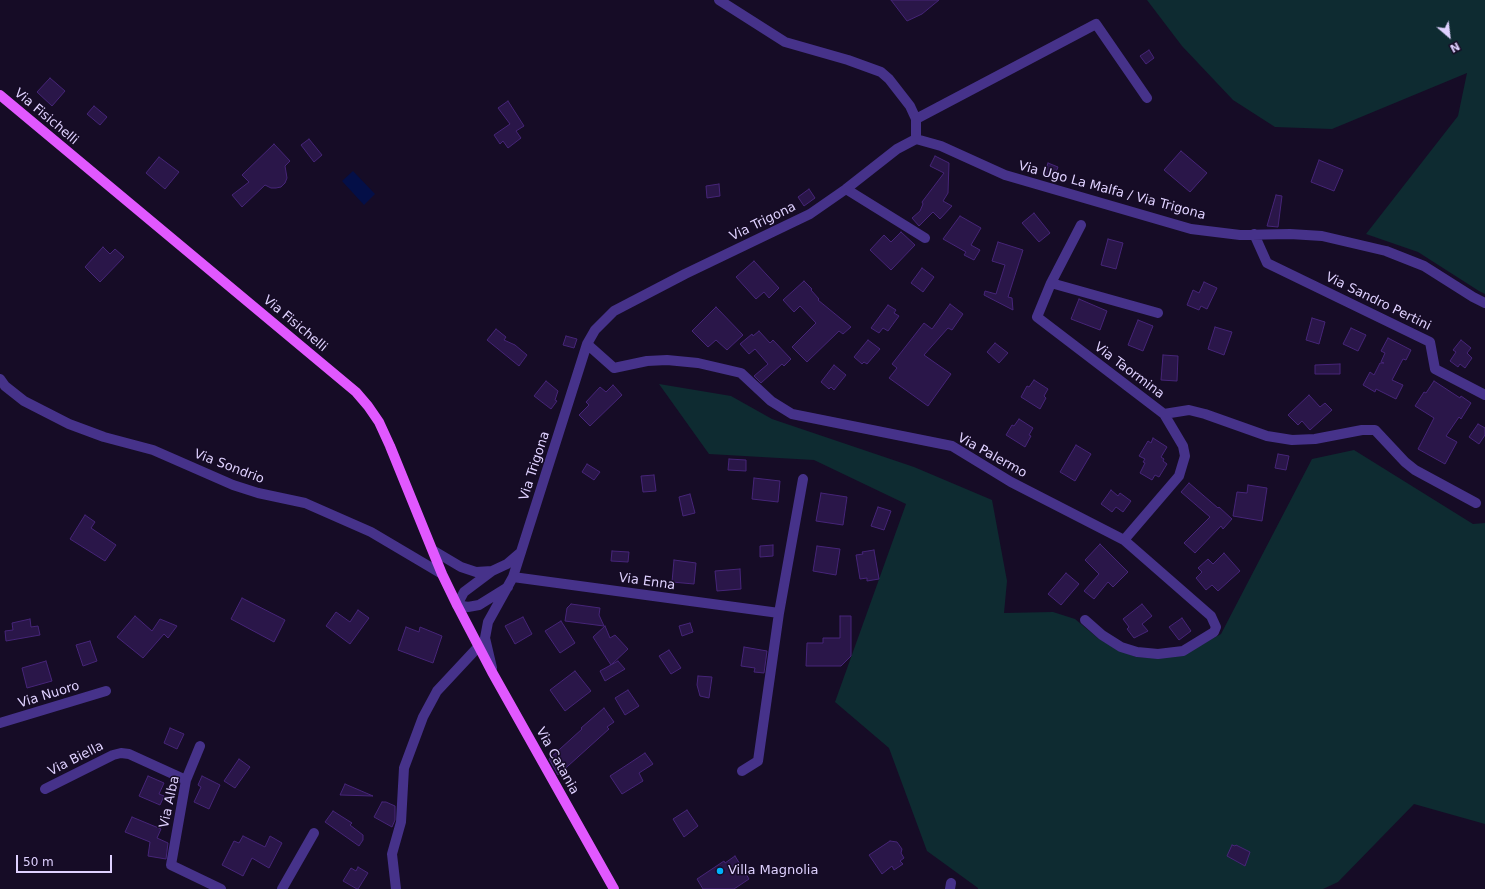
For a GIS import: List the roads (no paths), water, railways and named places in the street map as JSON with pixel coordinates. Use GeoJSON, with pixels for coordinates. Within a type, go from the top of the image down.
{"type":"FeatureCollection","features":[{"type":"Feature","properties":{"kind":"main road","name":"Via Fisichelli"},"geometry":{"type":"LineString","coordinates":[[0,95],[356,392],[379,422],[434,551],[442,574],[479,646]]}},
{"type":"Feature","properties":{"kind":"main road","name":"Via Catania"},"geometry":{"type":"LineString","coordinates":[[479,646],[492,672],[614,889]]}},
{"type":"Feature","properties":{"kind":"street"},"geometry":{"type":"LineString","coordinates":[[719,0],[785,42],[848,60],[881,72],[889,79],[910,106],[916,119],[916,139]]}},
{"type":"Feature","properties":{"kind":"street"},"geometry":{"type":"LineString","coordinates":[[916,119],[1096,24],[1147,98]]}},
{"type":"Feature","properties":{"kind":"street","name":"Via Trigona"},"geometry":{"type":"LineString","coordinates":[[492,672],[485,638],[488,622],[511,582],[587,344],[594,330],[614,311],[685,274],[810,214],[846,189],[897,149],[916,139]]}},
{"type":"Feature","properties":{"kind":"street","name":"Via Ugo La Malfa / Via Trigona"},"geometry":{"type":"LineString","coordinates":[[916,139],[941,146],[1006,175],[1191,229],[1240,235],[1290,234],[1322,236],[1386,251],[1424,266],[1485,303]]}},
{"type":"Feature","properties":{"kind":"street"},"geometry":{"type":"LineString","coordinates":[[846,189],[926,238]]}},
{"type":"Feature","properties":{"kind":"street","name":"Via Taormina"},"geometry":{"type":"LineString","coordinates":[[1081,224],[1051,283],[1037,317],[1164,414],[1183,446],[1186,456],[1179,476],[1124,540]]}},
{"type":"Feature","properties":{"kind":"street","name":"Via Sandro Pertini"},"geometry":{"type":"LineString","coordinates":[[1254,234],[1267,262],[1430,342],[1435,368],[1485,395]]}},
{"type":"Feature","properties":{"kind":"street"},"geometry":{"type":"LineString","coordinates":[[1051,283],[1158,314]]}},
{"type":"Feature","properties":{"kind":"street","name":"Via Palermo"},"geometry":{"type":"LineString","coordinates":[[587,344],[614,368],[647,361],[667,360],[698,363],[741,373],[771,401],[792,414],[952,446],[1011,482],[1124,540],[1211,616],[1216,627],[1214,632],[1183,651],[1158,654],[1137,652],[1121,647],[1102,635],[1085,620]]}},
{"type":"Feature","properties":{"kind":"street","name":"Via Sondrio"},"geometry":{"type":"LineString","coordinates":[[2,385],[24,401],[69,424],[104,437],[153,450],[233,485],[305,503],[371,532],[442,574]]}},
{"type":"Feature","properties":{"kind":"street"},"geometry":{"type":"LineString","coordinates":[[1164,414],[1189,410],[1205,414],[1267,436],[1292,440],[1315,439],[1362,430],[1375,430],[1405,462],[1416,470],[1476,503]]}},
{"type":"Feature","properties":{"kind":"street"},"geometry":{"type":"LineString","coordinates":[[742,771],[758,761],[779,613],[802,478]]}},
{"type":"Feature","properties":{"kind":"street"},"geometry":{"type":"LineString","coordinates":[[434,551],[461,567],[476,572],[492,571]]}},
{"type":"Feature","properties":{"kind":"street"},"geometry":{"type":"LineString","coordinates":[[511,582],[479,605],[468,607],[457,605],[464,592],[492,571],[507,564],[521,552]]}},
{"type":"Feature","properties":{"kind":"street","name":"Via Enna"},"geometry":{"type":"LineString","coordinates":[[511,582],[779,613]]}},
{"type":"Feature","properties":{"kind":"street"},"geometry":{"type":"LineString","coordinates":[[396,889],[392,854],[402,822],[404,768],[423,717],[437,691],[479,646]]}},
{"type":"Feature","properties":{"kind":"street","name":"Via Nuoro"},"geometry":{"type":"LineString","coordinates":[[0,723],[106,691]]}},
{"type":"Feature","properties":{"kind":"street","name":"Via Alba"},"geometry":{"type":"LineString","coordinates":[[200,746],[186,780],[171,865],[221,889]]}},
{"type":"Feature","properties":{"kind":"street","name":"Via Biella"},"geometry":{"type":"LineString","coordinates":[[45,789],[113,755],[121,753],[129,754],[186,780]]}},
{"type":"Feature","properties":{"kind":"street"},"geometry":{"type":"LineString","coordinates":[[282,889],[314,833]]}},
{"type":"Feature","properties":{"kind":"place","name":"Villa Magnolia"},"geometry":{"type":"Point","coordinates":[720,871]}}]}
